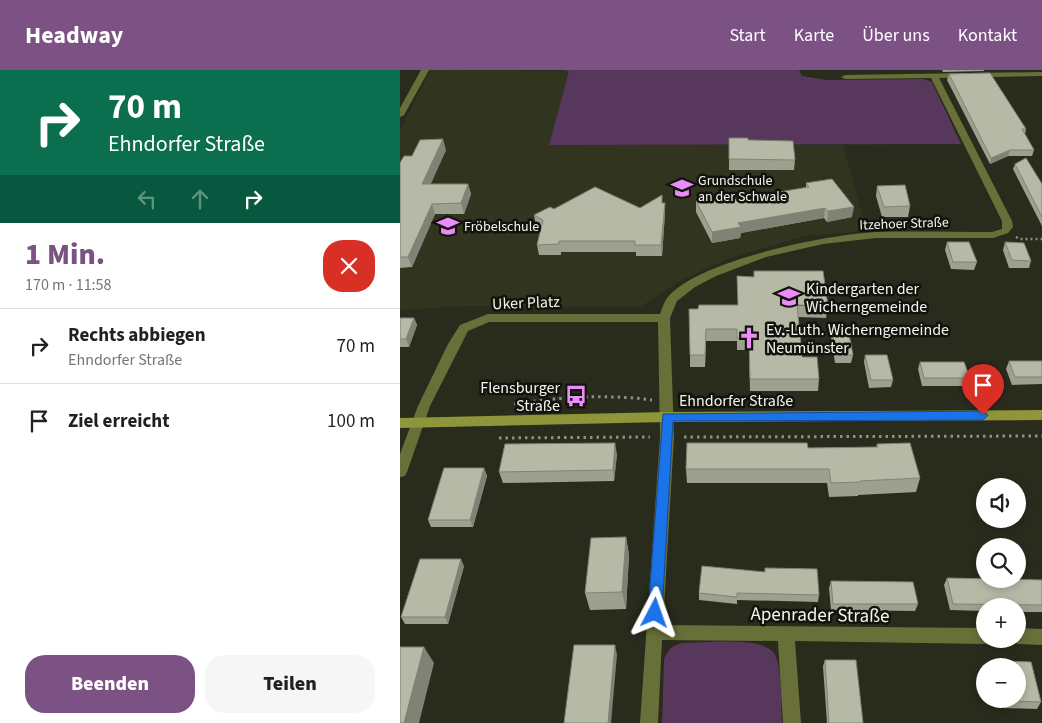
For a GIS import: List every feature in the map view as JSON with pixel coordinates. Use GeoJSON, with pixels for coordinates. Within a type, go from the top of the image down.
{"type":"FeatureCollection","features":[{"type":"Feature","properties":{"kind":"street"},"geometry":{"type":"LineString","coordinates":[[400,115],[425,70]]}},
{"type":"Feature","properties":{"kind":"street"},"geometry":{"type":"LineString","coordinates":[[845,77],[1042,74]]}},
{"type":"Feature","properties":{"kind":"street"},"geometry":{"type":"LineString","coordinates":[[934,76],[1007,221],[1008,227],[1005,231]]}},
{"type":"Feature","properties":{"kind":"street","name":"Itzehoer Straße"},"geometry":{"type":"LineString","coordinates":[[649,723],[667,437],[664,318],[672,299],[691,285],[763,255],[823,241],[876,235],[994,235],[1005,231]]}},
{"type":"Feature","properties":{"kind":"street","name":"Uker Platz"},"geometry":{"type":"LineString","coordinates":[[400,472],[418,421],[464,328],[488,318],[664,318]]}},
{"type":"Feature","properties":{"kind":"street","name":"Ehndorfer Straße"},"geometry":{"type":"LineString","coordinates":[[400,423],[418,421],[667,417],[1042,415]]}},
{"type":"Feature","properties":{"kind":"street","name":"Apenrader Straße"},"geometry":{"type":"LineString","coordinates":[[654,632],[976,636]]}},
{"type":"Feature","properties":{"kind":"street"},"geometry":{"type":"LineString","coordinates":[[786,634],[792,723]]}},
{"type":"Feature","properties":{"kind":"street"},"geometry":{"type":"LineString","coordinates":[[1026,636],[1042,637]]}},
{"type":"Feature","properties":{"kind":"path"},"geometry":{"type":"LineString","coordinates":[[1005,231],[1020,239],[1042,239]]}},
{"type":"Feature","properties":{"kind":"path"},"geometry":{"type":"LineString","coordinates":[[490,438],[1042,436]]}},
{"type":"Feature","properties":{"kind":"shaded area","name":"Grundschule an der Schwale"},"geometry":{"type":"Polygon","coordinates":[[[431,70],[569,71],[549,145],[843,145],[867,231],[805,236],[730,258],[680,281],[640,307],[466,306],[400,310],[400,130],[431,70]]]}},
{"type":"Feature","properties":{"kind":"shaded area"},"geometry":{"type":"Polygon","coordinates":[[[562,70],[799,70],[802,76],[827,80],[923,79],[932,82],[961,144],[549,145],[569,71],[562,70]]]}},
{"type":"Feature","properties":{"kind":"shaded area"},"geometry":{"type":"Polygon","coordinates":[[[745,642],[768,648],[777,659],[781,686],[782,723],[662,723],[664,660],[671,648],[683,643],[745,642]]]}},
{"type":"Feature","properties":{"kind":"building"},"geometry":{"type":"Polygon","coordinates":[[[990,73],[1026,129],[1022,129],[1034,150],[1010,150],[991,158],[949,74],[990,73]]]}},
{"type":"Feature","properties":{"kind":"building"},"geometry":{"type":"Polygon","coordinates":[[[729,138],[793,141],[795,160],[729,159],[729,138]]]}},
{"type":"Feature","properties":{"kind":"building"},"geometry":{"type":"Polygon","coordinates":[[[443,139],[422,184],[468,184],[461,203],[432,204],[408,257],[400,257],[400,163],[404,156],[412,156],[420,140],[443,139]]]}},
{"type":"Feature","properties":{"kind":"building"},"geometry":{"type":"Polygon","coordinates":[[[1026,158],[1042,184],[1042,217],[1015,164],[1026,158]]]}},
{"type":"Feature","properties":{"kind":"building"},"geometry":{"type":"Polygon","coordinates":[[[832,179],[854,207],[828,211],[825,208],[738,223],[741,227],[712,232],[696,201],[723,197],[725,201],[809,187],[806,183],[832,179]]]}},
{"type":"Feature","properties":{"kind":"building"},"geometry":{"type":"Polygon","coordinates":[[[905,185],[910,206],[884,207],[877,186],[905,185]]]}},
{"type":"Feature","properties":{"kind":"building"},"geometry":{"type":"Polygon","coordinates":[[[595,187],[640,208],[662,195],[662,203],[665,203],[661,245],[635,245],[635,241],[559,241],[559,244],[537,245],[543,220],[534,215],[550,207],[554,209],[595,187]]]}},
{"type":"Feature","properties":{"kind":"building"},"geometry":{"type":"Polygon","coordinates":[[[947,242],[969,242],[977,262],[953,262],[947,242]]]}},
{"type":"Feature","properties":{"kind":"building"},"geometry":{"type":"Polygon","coordinates":[[[1005,242],[1024,243],[1031,261],[1012,260],[1005,242]]]}},
{"type":"Feature","properties":{"kind":"building"},"geometry":{"type":"Polygon","coordinates":[[[754,271],[823,271],[828,306],[797,305],[802,357],[817,357],[819,379],[750,379],[749,338],[737,338],[737,329],[706,329],[705,355],[690,355],[689,309],[698,309],[699,305],[738,305],[737,276],[754,277],[754,271]]]}},
{"type":"Feature","properties":{"kind":"building"},"geometry":{"type":"Polygon","coordinates":[[[400,318],[414,318],[406,339],[400,339],[400,318]]]}},
{"type":"Feature","properties":{"kind":"building"},"geometry":{"type":"Polygon","coordinates":[[[832,329],[848,329],[853,355],[836,355],[832,329]]]}},
{"type":"Feature","properties":{"kind":"building"},"geometry":{"type":"Polygon","coordinates":[[[865,355],[887,355],[893,380],[871,380],[865,355]]]}},
{"type":"Feature","properties":{"kind":"building"},"geometry":{"type":"Polygon","coordinates":[[[1009,361],[1042,361],[1042,377],[1015,377],[1009,361]]]}},
{"type":"Feature","properties":{"kind":"building"},"geometry":{"type":"Polygon","coordinates":[[[920,362],[964,362],[970,378],[924,378],[920,362]]]}},
{"type":"Feature","properties":{"kind":"building"},"geometry":{"type":"Polygon","coordinates":[[[615,443],[613,470],[499,472],[505,444],[615,443]]]}},
{"type":"Feature","properties":{"kind":"building"},"geometry":{"type":"Polygon","coordinates":[[[687,443],[807,443],[808,448],[878,447],[877,444],[910,443],[920,478],[831,483],[829,469],[686,469],[687,443]]]}},
{"type":"Feature","properties":{"kind":"building"},"geometry":{"type":"Polygon","coordinates":[[[444,468],[484,468],[470,520],[428,520],[444,468]]]}},
{"type":"Feature","properties":{"kind":"building"},"geometry":{"type":"Polygon","coordinates":[[[626,537],[622,592],[585,593],[591,538],[626,537]]]}},
{"type":"Feature","properties":{"kind":"building"},"geometry":{"type":"Polygon","coordinates":[[[420,559],[461,559],[445,617],[401,617],[420,559]]]}},
{"type":"Feature","properties":{"kind":"building"},"geometry":{"type":"Polygon","coordinates":[[[702,566],[765,572],[765,568],[817,569],[819,595],[737,593],[737,597],[699,593],[702,566]]]}},
{"type":"Feature","properties":{"kind":"building"},"geometry":{"type":"Polygon","coordinates":[[[947,578],[976,579],[976,588],[1026,588],[1026,580],[1042,580],[1042,605],[1026,605],[1026,598],[976,598],[976,604],[953,604],[947,578]]]}},
{"type":"Feature","properties":{"kind":"building"},"geometry":{"type":"Polygon","coordinates":[[[831,581],[913,582],[918,604],[833,604],[831,581]]]}},
{"type":"Feature","properties":{"kind":"building"},"geometry":{"type":"Polygon","coordinates":[[[574,645],[615,645],[608,723],[564,723],[574,645]]]}},
{"type":"Feature","properties":{"kind":"building"},"geometry":{"type":"Polygon","coordinates":[[[400,647],[424,647],[404,723],[400,723],[400,647]]]}},
{"type":"Feature","properties":{"kind":"building"},"geometry":{"type":"Polygon","coordinates":[[[825,660],[856,660],[863,723],[829,723],[825,660]]]}},
{"type":"Feature","properties":{"kind":"building"},"geometry":{"type":"Polygon","coordinates":[[[1026,662],[1031,662],[1041,702],[1026,702],[1026,662]]]}},
{"type":"Feature","properties":{"kind":"place","name":"Grundschule an der Schwale"},"geometry":{"type":"Point","coordinates":[682,188]}},
{"type":"Feature","properties":{"kind":"place","name":"Fröbelschule"},"geometry":{"type":"Point","coordinates":[448,226]}},
{"type":"Feature","properties":{"kind":"place","name":"Kindergarten der Wicherngemeinde"},"geometry":{"type":"Point","coordinates":[789,297]}},
{"type":"Feature","properties":{"kind":"place","name":"Ev.-Luth. Wicherngemeinde Neumünster"},"geometry":{"type":"Point","coordinates":[749,338]}},
{"type":"Feature","properties":{"kind":"place","name":"Flensburger Straße"},"geometry":{"type":"Point","coordinates":[576,396]}},
{"type":"Feature","properties":{"kind":"route"},"geometry":{"type":"LineString","coordinates":[[655,613],[667,417],[983,415]]}}]}
